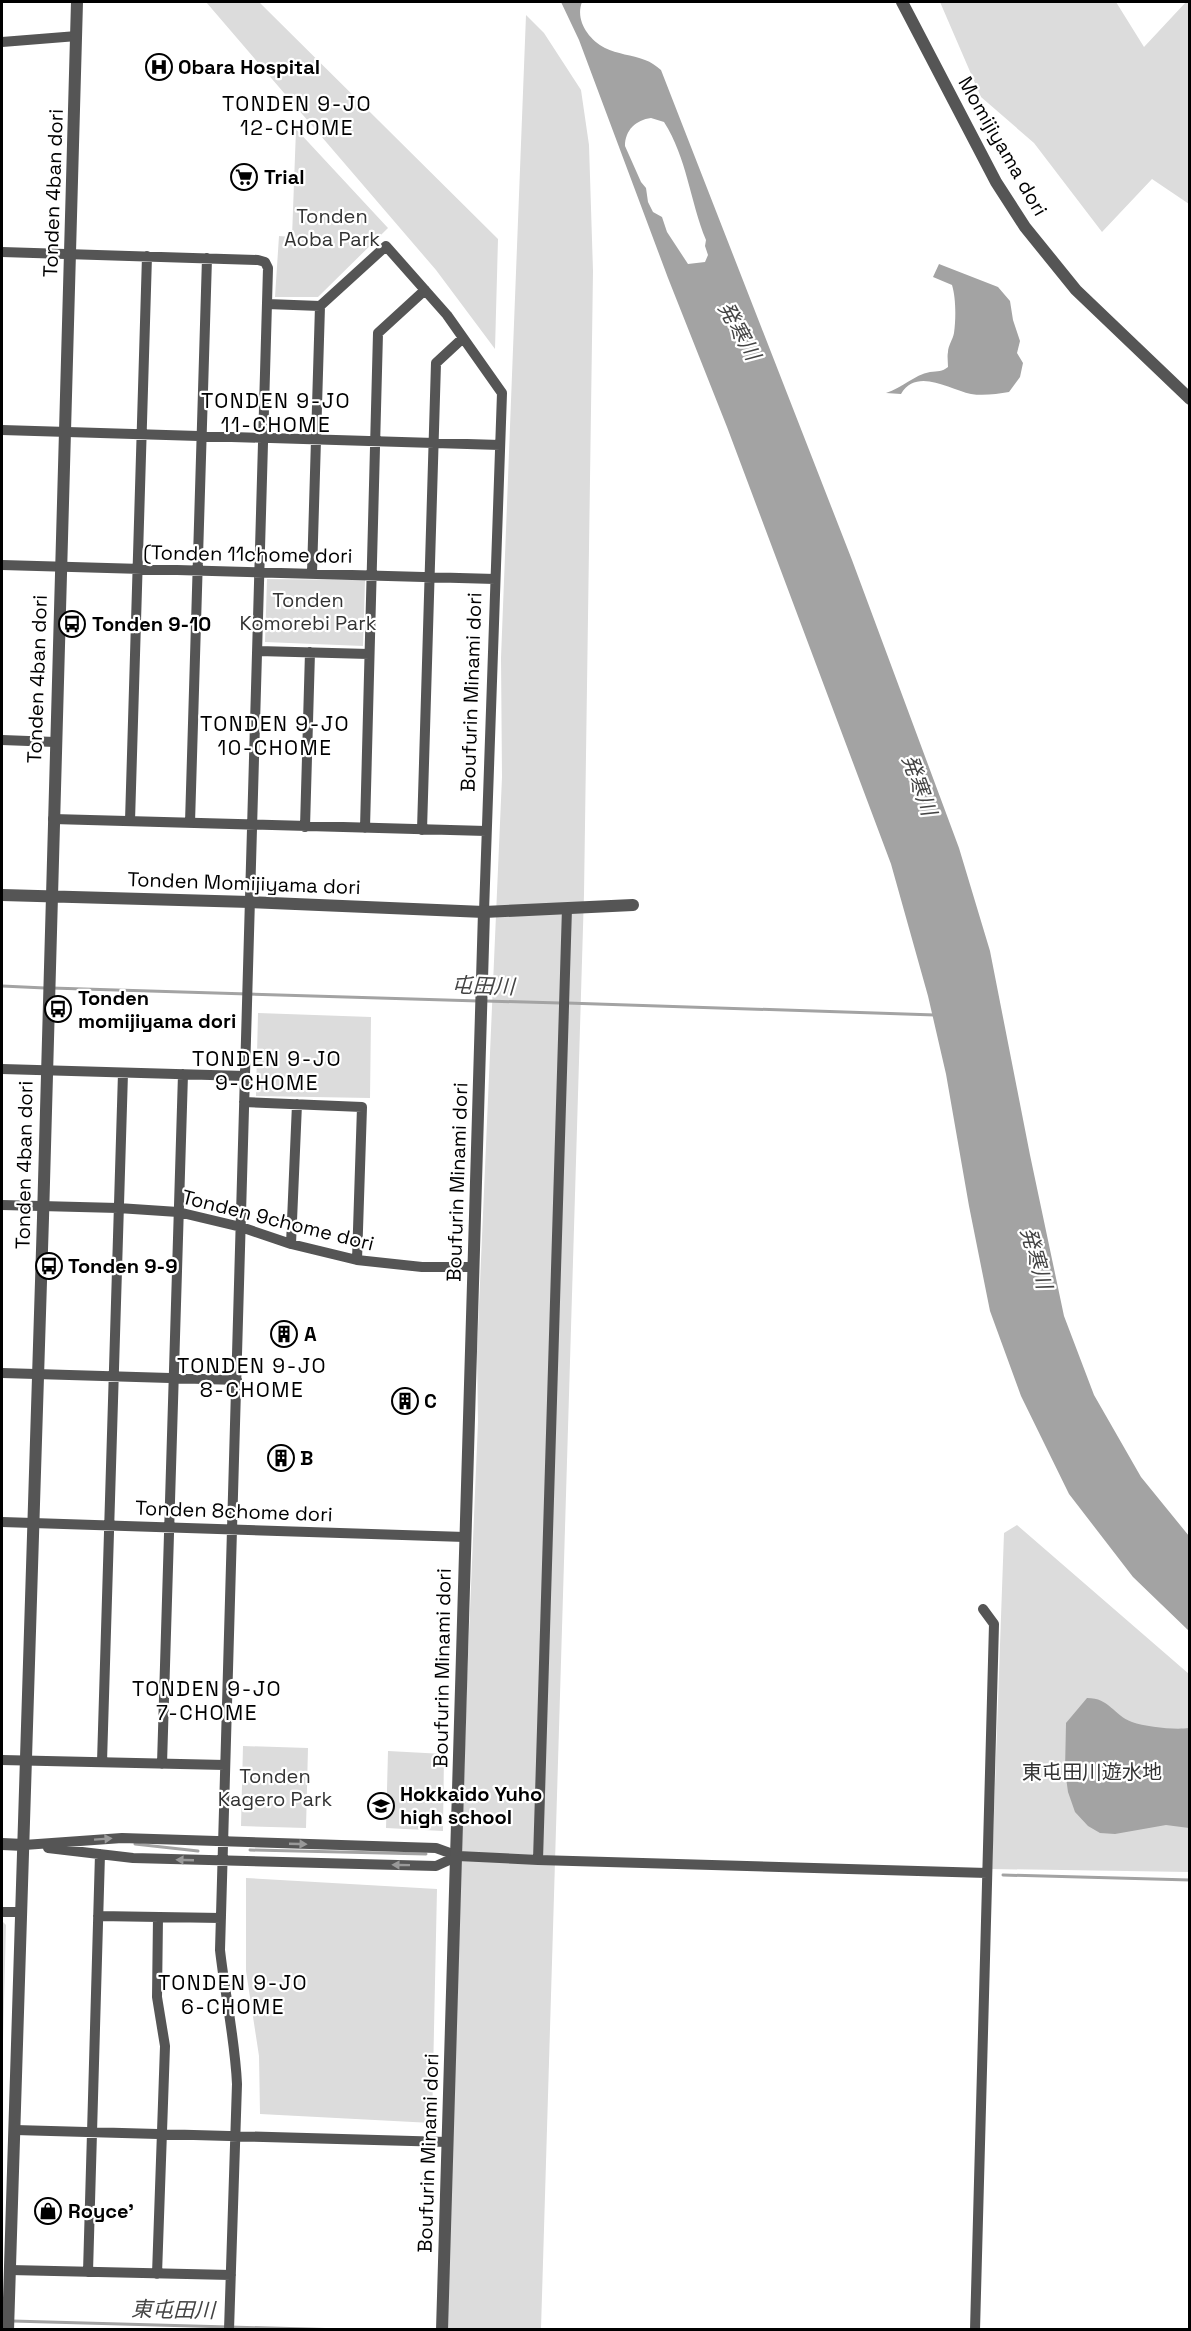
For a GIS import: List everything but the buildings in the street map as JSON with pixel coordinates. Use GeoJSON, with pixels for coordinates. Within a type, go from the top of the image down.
{"type":"FeatureCollection","features":[{"type":"Feature","properties":{"kind":"street","name":"Tonden 4ban dori"},"geometry":{"type":"LineString","coordinates":[[8,2329],[27,1761],[77,2]]}},
{"type":"Feature","properties":{"kind":"street","name":"Momijiyama dori"},"geometry":{"type":"LineString","coordinates":[[902,2],[996,182],[1025,227],[1076,290],[1190,399]]}},
{"type":"Feature","properties":{"kind":"street"},"geometry":{"type":"LineString","coordinates":[[2,42],[77,36]]}},
{"type":"Feature","properties":{"kind":"street","name":"Boufurin Minami dori"},"geometry":{"type":"LineString","coordinates":[[320,306],[386,246],[447,315],[502,393],[481,986],[458,1856],[442,2327]]}},
{"type":"Feature","properties":{"kind":"street"},"geometry":{"type":"LineString","coordinates":[[2,252],[258,260],[265,262],[268,268],[220,1950],[236,2057],[229,2330]]}},
{"type":"Feature","properties":{"kind":"street"},"geometry":{"type":"LineString","coordinates":[[130,821],[147,256]]}},
{"type":"Feature","properties":{"kind":"street"},"geometry":{"type":"LineString","coordinates":[[190,823],[207,258]]}},
{"type":"Feature","properties":{"kind":"street"},"geometry":{"type":"LineString","coordinates":[[365,828],[378,333],[425,290]]}},
{"type":"Feature","properties":{"kind":"street"},"geometry":{"type":"LineString","coordinates":[[267,304],[320,306],[312,573]]}},
{"type":"Feature","properties":{"kind":"street"},"geometry":{"type":"LineString","coordinates":[[422,830],[436,363],[463,338]]}},
{"type":"Feature","properties":{"kind":"street"},"geometry":{"type":"LineString","coordinates":[[2,430],[500,445]]}},
{"type":"Feature","properties":{"kind":"street","name":"(Tonden 11chome dori"},"geometry":{"type":"LineString","coordinates":[[2,565],[495,579]]}},
{"type":"Feature","properties":{"kind":"street"},"geometry":{"type":"LineString","coordinates":[[258,651],[369,654]]}},
{"type":"Feature","properties":{"kind":"street"},"geometry":{"type":"LineString","coordinates":[[305,827],[310,652]]}},
{"type":"Feature","properties":{"kind":"street"},"geometry":{"type":"LineString","coordinates":[[2,741],[55,742]]}},
{"type":"Feature","properties":{"kind":"street"},"geometry":{"type":"LineString","coordinates":[[53,819],[486,831]]}},
{"type":"Feature","properties":{"kind":"street","name":"Tonden Momijiyama dori"},"geometry":{"type":"LineString","coordinates":[[2,896],[250,902],[484,912],[633,905]]}},
{"type":"Feature","properties":{"kind":"street"},"geometry":{"type":"LineString","coordinates":[[538,1860],[567,908]]}},
{"type":"Feature","properties":{"kind":"street"},"geometry":{"type":"LineString","coordinates":[[2,1069],[245,1076]]}},
{"type":"Feature","properties":{"kind":"street"},"geometry":{"type":"LineString","coordinates":[[102,1762],[123,1072]]}},
{"type":"Feature","properties":{"kind":"street"},"geometry":{"type":"LineString","coordinates":[[162,1764],[183,1074]]}},
{"type":"Feature","properties":{"kind":"street"},"geometry":{"type":"LineString","coordinates":[[244,1102],[362,1107],[357,1260]]}},
{"type":"Feature","properties":{"kind":"street"},"geometry":{"type":"LineString","coordinates":[[291,1244],[297,1104]]}},
{"type":"Feature","properties":{"kind":"street","name":"Tonden 9chome dori"},"geometry":{"type":"LineString","coordinates":[[2,1205],[178,1212],[241,1227],[291,1244],[357,1260],[422,1267],[474,1267]]}},
{"type":"Feature","properties":{"kind":"street"},"geometry":{"type":"LineString","coordinates":[[2,1373],[237,1380]]}},
{"type":"Feature","properties":{"kind":"street","name":"Tonden 8chome dori"},"geometry":{"type":"LineString","coordinates":[[2,1522],[465,1537]]}},
{"type":"Feature","properties":{"kind":"street"},"geometry":{"type":"LineString","coordinates":[[975,2330],[993,1624],[983,1609]]}},
{"type":"Feature","properties":{"kind":"street"},"geometry":{"type":"LineString","coordinates":[[2,1760],[225,1765]]}},
{"type":"Feature","properties":{"kind":"street"},"geometry":{"type":"LineString","coordinates":[[24,1845],[122,1838],[223,1841],[436,1848],[458,1856],[538,1860],[987,1874]]}},
{"type":"Feature","properties":{"kind":"street"},"geometry":{"type":"LineString","coordinates":[[2,1844],[134,1858],[222,1861],[436,1866],[458,1856]]}},
{"type":"Feature","properties":{"kind":"street"},"geometry":{"type":"LineString","coordinates":[[88,2272],[99,1854]]}},
{"type":"Feature","properties":{"kind":"street"},"geometry":{"type":"LineString","coordinates":[[2,1912],[22,1912]]}},
{"type":"Feature","properties":{"kind":"street"},"geometry":{"type":"LineString","coordinates":[[98,1916],[221,1918]]}},
{"type":"Feature","properties":{"kind":"street"},"geometry":{"type":"LineString","coordinates":[[157,2274],[165,2046],[157,1997],[158,1917]]}},
{"type":"Feature","properties":{"kind":"street"},"geometry":{"type":"LineString","coordinates":[[15,2130],[235,2138],[448,2142]]}},
{"type":"Feature","properties":{"kind":"street"},"geometry":{"type":"LineString","coordinates":[[10,2270],[231,2275]]}},
{"type":"Feature","properties":{"kind":"green space"},"geometry":{"type":"Polygon","coordinates":[[[206,2],[259,2],[498,239],[495,349],[436,270],[206,2]]]}},
{"type":"Feature","properties":{"kind":"green space"},"geometry":{"type":"Polygon","coordinates":[[[940,2],[1116,2],[1144,47],[1186,2],[1189,2],[1189,204],[1152,179],[1102,232],[1034,143],[981,97],[940,2]]]}},
{"type":"Feature","properties":{"kind":"green space"},"geometry":{"type":"Polygon","coordinates":[[[526,15],[544,33],[581,90],[589,145],[593,271],[584,894],[541,2329],[447,2330],[467,1680],[478,1422],[477,1352],[502,777],[501,658],[526,15]]]}},
{"type":"Feature","properties":{"kind":"green space","name":"Tonden Aoba Park"},"geometry":{"type":"Polygon","coordinates":[[[296,129],[388,228],[318,297],[275,297],[279,236],[292,237],[296,129]]]}},
{"type":"Feature","properties":{"kind":"green space","name":"Tonden Komorebi Park"},"geometry":{"type":"Polygon","coordinates":[[[267,579],[365,580],[363,646],[265,642],[267,579]]]}},
{"type":"Feature","properties":{"kind":"green space"},"geometry":{"type":"Polygon","coordinates":[[[258,1013],[371,1017],[370,1098],[256,1096],[258,1013]]]}},
{"type":"Feature","properties":{"kind":"green space","name":"東屯田川遊水地"},"geometry":{"type":"Polygon","coordinates":[[[1017,1525],[1189,1674],[1189,1872],[992,1869],[1004,1533],[1017,1525]]]}},
{"type":"Feature","properties":{"kind":"green space","name":"Tonden Kagero Park"},"geometry":{"type":"Polygon","coordinates":[[[243,1746],[308,1748],[306,1828],[241,1826],[243,1746]]]}},
{"type":"Feature","properties":{"kind":"green space"},"geometry":{"type":"Polygon","coordinates":[[[388,1751],[444,1754],[443,1831],[386,1828],[388,1751]]]}},
{"type":"Feature","properties":{"kind":"green space"},"geometry":{"type":"Polygon","coordinates":[[[246,1878],[437,1889],[432,2123],[260,2114],[259,2056],[246,1971],[246,1878]]]}},
{"type":"Feature","properties":{"kind":"green space"},"geometry":{"type":"Polygon","coordinates":[[[2,1921],[6,1925],[2,2080],[2,1921]]]}},
{"type":"Feature","properties":{"kind":"water","name":"発寒川"},"geometry":{"type":"Polygon","coordinates":[[[561,2],[582,2],[580,16],[584,28],[593,40],[610,50],[647,61],[661,70],[852,560],[959,848],[990,951],[1064,1316],[1094,1395],[1141,1477],[1189,1536],[1189,1631],[1133,1577],[1069,1494],[1021,1396],[990,1311],[946,1074],[928,996],[891,864],[579,40],[561,2]],[[651,118],[636,124],[627,135],[625,146],[646,188],[648,202],[653,212],[662,217],[667,232],[688,264],[705,262],[708,255],[706,240],[678,150],[664,122],[651,118]]]}},
{"type":"Feature","properties":{"kind":"water"},"geometry":{"type":"Polygon","coordinates":[[[939,264],[998,287],[1010,301],[1020,341],[1017,353],[1023,363],[1020,377],[1009,392],[971,394],[925,381],[908,386],[901,394],[886,393],[919,376],[942,371],[948,367],[948,350],[955,327],[955,302],[952,285],[933,277],[939,264]]]}},
{"type":"Feature","properties":{"kind":"water"},"geometry":{"type":"Polygon","coordinates":[[[1087,1698],[1101,1701],[1126,1719],[1138,1724],[1152,1727],[1189,1728],[1189,1828],[1166,1825],[1115,1834],[1100,1833],[1088,1826],[1075,1812],[1068,1792],[1065,1770],[1066,1723],[1087,1698]]]}},
{"type":"Feature","properties":{"kind":"waterway","name":"屯田川"},"geometry":{"type":"LineString","coordinates":[[2,986],[45,988]]}},
{"type":"Feature","properties":{"kind":"waterway","name":"屯田川"},"geometry":{"type":"LineString","coordinates":[[51,988],[479,1001]]}},
{"type":"Feature","properties":{"kind":"waterway","name":"屯田川"},"geometry":{"type":"LineString","coordinates":[[486,1001],[560,1003]]}},
{"type":"Feature","properties":{"kind":"waterway","name":"屯田川"},"geometry":{"type":"LineString","coordinates":[[567,1003],[935,1015]]}},
{"type":"Feature","properties":{"kind":"waterway"},"geometry":{"type":"LineString","coordinates":[[135,1844],[198,1851]]}},
{"type":"Feature","properties":{"kind":"waterway"},"geometry":{"type":"LineString","coordinates":[[250,1850],[426,1854]]}},
{"type":"Feature","properties":{"kind":"waterway"},"geometry":{"type":"LineString","coordinates":[[1003,1875],[1190,1880]]}},
{"type":"Feature","properties":{"kind":"waterway","name":"東屯田川"},"geometry":{"type":"LineString","coordinates":[[12,2321],[343,2330]]}},
{"type":"Feature","properties":{"kind":"place","name":"Obara Hospital"},"geometry":{"type":"Point","coordinates":[159,67]}},
{"type":"Feature","properties":{"kind":"place","name":"Trial"},"geometry":{"type":"Point","coordinates":[244,177]}},
{"type":"Feature","properties":{"kind":"place","name":"Tonden 9-10"},"geometry":{"type":"Point","coordinates":[72,624]}},
{"type":"Feature","properties":{"kind":"place","name":"Tonden momijiyama dori"},"geometry":{"type":"Point","coordinates":[58,1009]}},
{"type":"Feature","properties":{"kind":"place","name":"Tonden 9-9"},"geometry":{"type":"Point","coordinates":[49,1266]}},
{"type":"Feature","properties":{"kind":"place","name":"A"},"geometry":{"type":"Point","coordinates":[284,1334]}},
{"type":"Feature","properties":{"kind":"place","name":"C"},"geometry":{"type":"Point","coordinates":[405,1401]}},
{"type":"Feature","properties":{"kind":"place","name":"B"},"geometry":{"type":"Point","coordinates":[281,1458]}},
{"type":"Feature","properties":{"kind":"place","name":"Hokkaido Yuho high school"},"geometry":{"type":"Point","coordinates":[381,1806]}},
{"type":"Feature","properties":{"kind":"place","name":"Royce'"},"geometry":{"type":"Point","coordinates":[48,2211]}},
{"type":"Feature","properties":{"kind":"district","name":"TONDEN 9-JO 12-CHOME"},"geometry":{"type":"Point","coordinates":[297,116]}},
{"type":"Feature","properties":{"kind":"district","name":"TONDEN 9-JO 11-CHOME"},"geometry":{"type":"Point","coordinates":[276,413]}},
{"type":"Feature","properties":{"kind":"district","name":"TONDEN 9-JO 10-CHOME"},"geometry":{"type":"Point","coordinates":[275,736]}},
{"type":"Feature","properties":{"kind":"district","name":"TONDEN 9-JO 9-CHOME"},"geometry":{"type":"Point","coordinates":[267,1071]}},
{"type":"Feature","properties":{"kind":"district","name":"TONDEN 9-JO 8-CHOME"},"geometry":{"type":"Point","coordinates":[252,1378]}},
{"type":"Feature","properties":{"kind":"district","name":"TONDEN 9-JO 7-CHOME"},"geometry":{"type":"Point","coordinates":[207,1701]}},
{"type":"Feature","properties":{"kind":"district","name":"TONDEN 9-JO 6-CHOME"},"geometry":{"type":"Point","coordinates":[233,1995]}}]}
